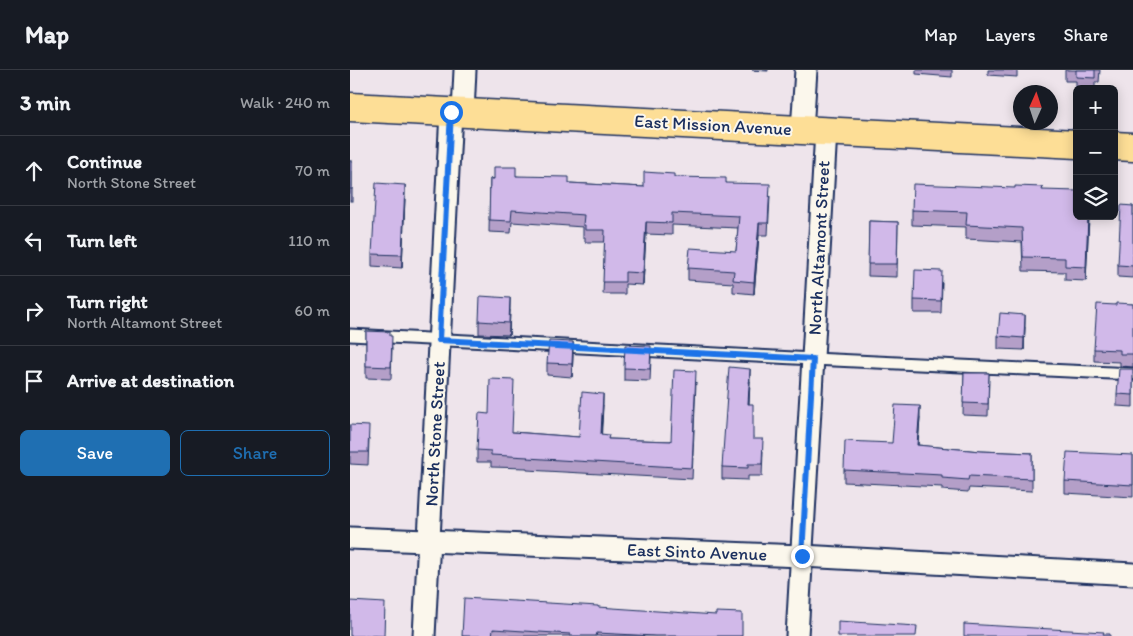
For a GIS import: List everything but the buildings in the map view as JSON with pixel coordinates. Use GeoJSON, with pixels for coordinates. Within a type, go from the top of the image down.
{"type":"FeatureCollection","features":[{"type":"Feature","properties":{"kind":"main road","name":"East Mission Avenue"},"geometry":{"type":"LineString","coordinates":[[350,108],[1073,144]]}},
{"type":"Feature","properties":{"kind":"main road"},"geometry":{"type":"LineString","coordinates":[[1118,146],[1133,147]]}},
{"type":"Feature","properties":{"kind":"street","name":"North Stone Street"},"geometry":{"type":"LineString","coordinates":[[424,636],[439,340],[457,113],[466,70]]}},
{"type":"Feature","properties":{"kind":"street","name":"North Altamont Street"},"geometry":{"type":"LineString","coordinates":[[798,636],[813,359],[814,130],[806,70]]}},
{"type":"Feature","properties":{"kind":"street","name":"East Sinto Avenue"},"geometry":{"type":"LineString","coordinates":[[350,538],[802,556],[1133,574]]}},
{"type":"Feature","properties":{"kind":"lane"},"geometry":{"type":"LineString","coordinates":[[350,335],[1133,374]]}},
{"type":"Feature","properties":{"kind":"route"},"geometry":{"type":"LineString","coordinates":[[451,112],[439,340],[813,359],[802,556]]}}]}
